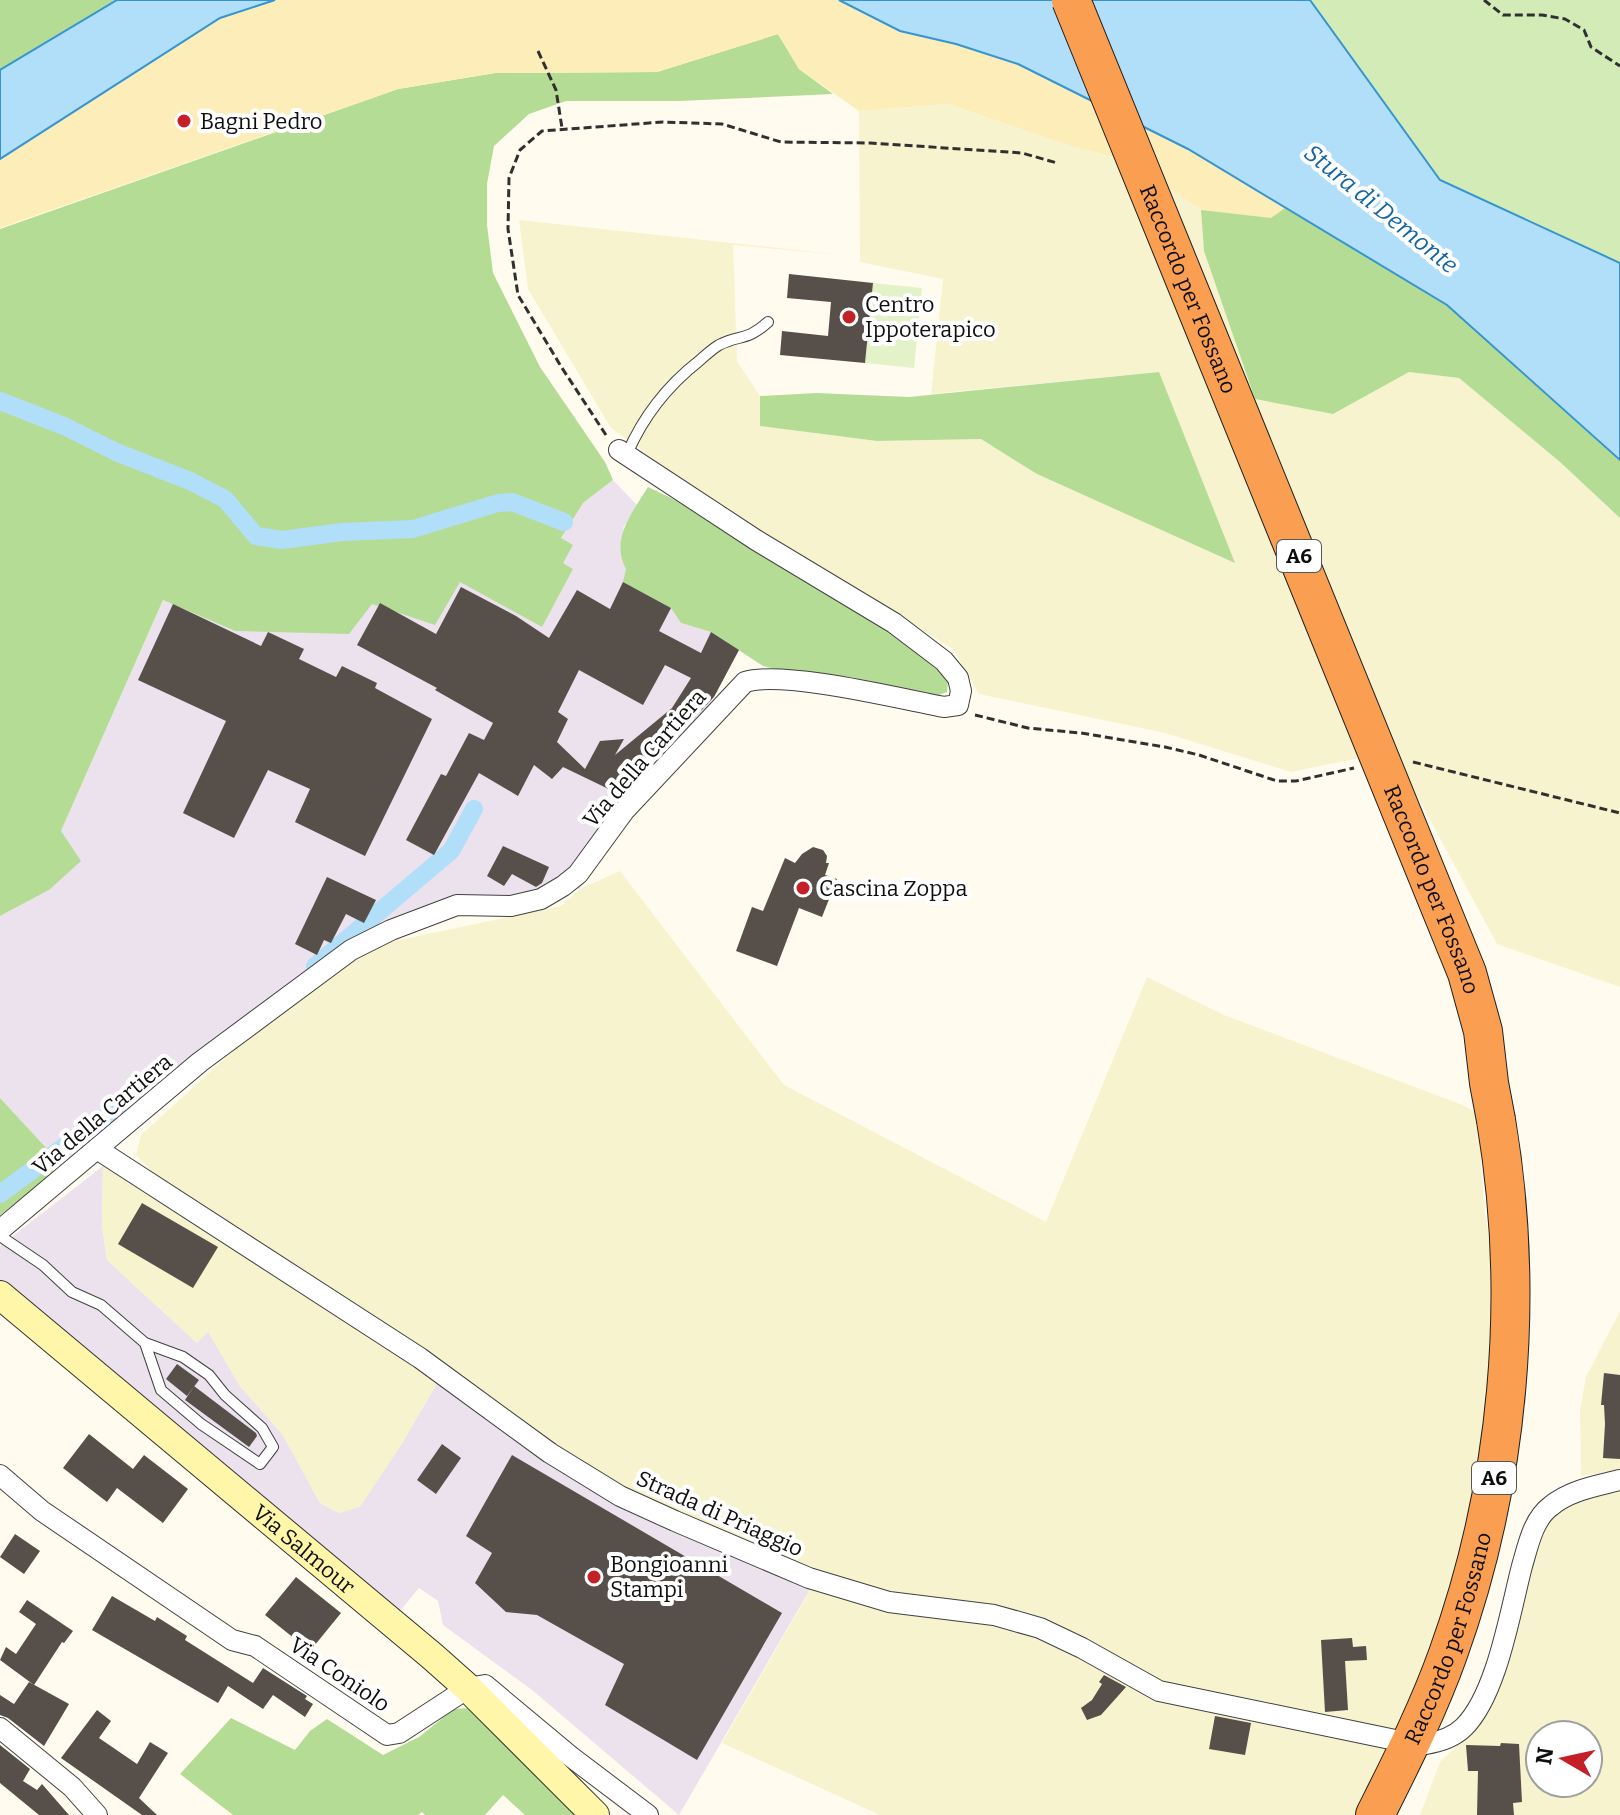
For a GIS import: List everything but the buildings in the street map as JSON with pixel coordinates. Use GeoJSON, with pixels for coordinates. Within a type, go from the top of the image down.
{"type":"FeatureCollection","features":[{"type":"Feature","properties":{"kind":"highway","name":"Raccordo per Fossano"},"geometry":{"type":"LineString","coordinates":[[1071,0],[1467,973],[1483,1031],[1507,1212],[1511,1281],[1507,1383],[1496,1470],[1479,1552],[1448,1655],[1375,1815]]}},
{"type":"Feature","properties":{"kind":"main road","name":"Via Salmour"},"geometry":{"type":"LineString","coordinates":[[0,1295],[468,1688],[595,1815]]}},
{"type":"Feature","properties":{"kind":"street"},"geometry":{"type":"LineString","coordinates":[[623,452],[756,540],[894,623],[932,651],[958,678],[961,691],[958,705]]}},
{"type":"Feature","properties":{"kind":"street","name":"Via della Cartiera"},"geometry":{"type":"LineString","coordinates":[[0,1233],[200,1062],[351,950],[391,930],[457,905],[511,906],[541,899],[563,886],[578,874],[624,811],[745,682],[756,679],[784,680],[944,707],[958,705]]}},
{"type":"Feature","properties":{"kind":"street","name":"Strada di Priaggio"},"geometry":{"type":"LineString","coordinates":[[97,1149],[420,1358],[550,1453],[620,1496],[675,1521],[809,1578],[889,1602],[994,1615],[1040,1628],[1159,1691],[1400,1741]]}},
{"type":"Feature","properties":{"kind":"street","name":"Via Coniolo"},"geometry":{"type":"LineString","coordinates":[[0,1475],[42,1511],[232,1640],[255,1646],[387,1735],[399,1733],[468,1688]]}},
{"type":"Feature","properties":{"kind":"street"},"geometry":{"type":"LineString","coordinates":[[1425,1744],[1446,1739],[1462,1729],[1475,1714],[1491,1685],[1526,1552],[1535,1526],[1549,1507],[1575,1492],[1620,1480]]}},
{"type":"Feature","properties":{"kind":"street"},"geometry":{"type":"LineString","coordinates":[[468,1688],[485,1685],[570,1756],[648,1815]]}},
{"type":"Feature","properties":{"kind":"street"},"geometry":{"type":"LineString","coordinates":[[0,1728],[72,1787],[97,1815]]}},
{"type":"Feature","properties":{"kind":"lane"},"geometry":{"type":"LineString","coordinates":[[623,452],[657,401],[683,373],[719,345],[753,336],[768,322]]}},
{"type":"Feature","properties":{"kind":"lane"},"geometry":{"type":"LineString","coordinates":[[0,1233],[43,1265],[72,1292],[101,1305],[145,1343],[183,1357],[209,1375],[225,1395],[262,1428],[273,1447],[260,1464],[201,1424],[161,1390],[145,1343]]}},
{"type":"Feature","properties":{"kind":"path"},"geometry":{"type":"LineString","coordinates":[[1484,0],[1503,15],[1542,15],[1565,19],[1584,30],[1591,47],[1620,66]]}},
{"type":"Feature","properties":{"kind":"path"},"geometry":{"type":"LineString","coordinates":[[538,51],[556,90],[562,128]]}},
{"type":"Feature","properties":{"kind":"path"},"geometry":{"type":"LineString","coordinates":[[623,452],[601,429],[518,295],[510,257],[509,178],[520,150],[542,131],[663,122],[722,124],[781,142],[855,142],[1022,153],[1057,163]]}},
{"type":"Feature","properties":{"kind":"path"},"geometry":{"type":"LineString","coordinates":[[958,705],[973,714],[1028,728],[1095,735],[1199,755],[1277,781],[1296,781],[1356,768]]}},
{"type":"Feature","properties":{"kind":"path"},"geometry":{"type":"LineString","coordinates":[[1403,761],[1440,767],[1620,813]]}},
{"type":"Feature","properties":{"kind":"shaded area"},"geometry":{"type":"Polygon","coordinates":[[[948,104],[1070,146],[1111,156],[1169,188],[1201,210],[1204,251],[1255,399],[1333,414],[1409,372],[1459,378],[1560,462],[1620,518],[1620,987],[1497,944],[1393,751],[1291,772],[1165,733],[979,694],[953,649],[692,487],[611,428],[528,289],[519,220],[843,255],[733,245],[737,361],[760,396],[760,426],[877,441],[981,439],[1037,474],[1093,499],[1158,372],[931,394],[943,279],[860,262],[859,111],[948,104]]]}},
{"type":"Feature","properties":{"kind":"shaded area"},"geometry":{"type":"Polygon","coordinates":[[[613,480],[637,505],[623,528],[681,623],[711,632],[739,650],[700,721],[641,762],[621,795],[636,809],[580,889],[549,886],[475,905],[439,903],[384,921],[298,992],[63,1166],[0,1098],[0,916],[49,890],[61,831],[163,600],[235,631],[371,604],[459,582],[573,569],[563,564],[561,539],[583,503],[613,480]]]}},
{"type":"Feature","properties":{"kind":"shaded area"},"geometry":{"type":"Polygon","coordinates":[[[620,871],[784,1085],[1046,1222],[1147,977],[1224,1015],[1482,1115],[1481,1169],[1496,1279],[1496,1356],[1474,1514],[1428,1670],[1358,1815],[880,1815],[722,1743],[819,1575],[626,1492],[446,1368],[360,1507],[339,1513],[320,1503],[283,1435],[240,1386],[208,1332],[197,1343],[107,1260],[102,1225],[103,1166],[254,1260],[136,1155],[141,1135],[298,992],[351,950],[561,906],[580,889],[620,871]]]}},
{"type":"Feature","properties":{"kind":"shaded area"},"geometry":{"type":"Polygon","coordinates":[[[103,1166],[102,1225],[107,1260],[197,1343],[208,1331],[240,1386],[283,1435],[320,1503],[339,1513],[398,1450],[446,1368],[819,1574],[679,1815],[532,1690],[443,1625],[438,1601],[419,1588],[400,1611],[0,1284],[0,1246],[103,1166]]]}},
{"type":"Feature","properties":{"kind":"shaded area"},"geometry":{"type":"Polygon","coordinates":[[[1620,1311],[1620,1470],[1581,1476],[1580,1410],[1586,1377],[1620,1311]]]}},
{"type":"Feature","properties":{"kind":"shaded area"},"geometry":{"type":"Polygon","coordinates":[[[1620,1485],[1620,1815],[1420,1815],[1440,1762],[1465,1738],[1538,1533],[1560,1506],[1620,1485]]]}},
{"type":"Feature","properties":{"kind":"green space"},"geometry":{"type":"Polygon","coordinates":[[[0,0],[117,0],[0,70],[0,0]]]}},
{"type":"Feature","properties":{"kind":"green space"},"geometry":{"type":"Polygon","coordinates":[[[1311,0],[1620,0],[1620,263],[1440,180],[1311,0]]]}},
{"type":"Feature","properties":{"kind":"green space"},"geometry":{"type":"Polygon","coordinates":[[[778,34],[799,69],[833,94],[679,101],[566,101],[529,114],[494,146],[487,184],[487,225],[493,273],[540,367],[605,462],[613,480],[583,503],[561,538],[573,545],[563,563],[573,569],[542,627],[460,582],[435,625],[372,604],[349,634],[235,631],[163,600],[61,831],[81,861],[49,890],[0,916],[0,229],[398,89],[495,73],[657,72],[778,34]]]}},
{"type":"Feature","properties":{"kind":"green space"},"geometry":{"type":"Polygon","coordinates":[[[1285,208],[1447,305],[1620,460],[1620,518],[1560,462],[1459,378],[1409,372],[1333,414],[1255,399],[1204,251],[1201,210],[1285,208]]]}},
{"type":"Feature","properties":{"kind":"green space"},"geometry":{"type":"Polygon","coordinates":[[[873,283],[922,288],[914,368],[865,363],[873,283]]]}},
{"type":"Feature","properties":{"kind":"green space"},"geometry":{"type":"Polygon","coordinates":[[[1159,372],[1235,563],[1037,474],[981,439],[877,441],[760,426],[760,396],[816,393],[909,397],[1159,372]]]}},
{"type":"Feature","properties":{"kind":"green space"},"geometry":{"type":"Polygon","coordinates":[[[648,487],[722,526],[896,635],[934,666],[948,682],[947,692],[939,695],[820,680],[763,666],[711,632],[681,623],[671,608],[623,582],[626,569],[620,547],[622,537],[630,516],[648,487]]]}},
{"type":"Feature","properties":{"kind":"green space"},"geometry":{"type":"Polygon","coordinates":[[[0,1098],[63,1166],[0,1215],[0,1098]]]}},
{"type":"Feature","properties":{"kind":"green space"},"geometry":{"type":"Polygon","coordinates":[[[472,1708],[577,1815],[525,1815],[503,1795],[485,1815],[425,1815],[422,1812],[418,1815],[233,1815],[180,1774],[231,1718],[295,1750],[310,1731],[327,1719],[383,1755],[419,1737],[454,1709],[472,1708]]]}},
{"type":"Feature","properties":{"kind":"sand","name":"Bagni Pedro"},"geometry":{"type":"Polygon","coordinates":[[[275,0],[839,0],[900,31],[956,44],[1018,64],[1188,149],[1285,208],[1271,218],[1201,210],[1169,188],[1111,156],[1070,146],[948,104],[859,111],[799,69],[778,34],[657,72],[495,73],[398,89],[0,228],[0,159],[220,18],[275,0]]]}},
{"type":"Feature","properties":{"kind":"water"},"geometry":{"type":"Polygon","coordinates":[[[117,0],[275,0],[220,18],[0,159],[0,70],[117,0]]]}},
{"type":"Feature","properties":{"kind":"water","name":"Stura di Demonte"},"geometry":{"type":"Polygon","coordinates":[[[839,0],[1310,0],[1440,180],[1620,263],[1620,460],[1447,305],[1188,149],[1018,64],[956,44],[900,31],[839,0]]]}},
{"type":"Feature","properties":{"kind":"waterway"},"geometry":{"type":"LineString","coordinates":[[0,401],[64,426],[225,499],[256,536],[282,540],[342,532],[413,529],[498,503],[512,502],[564,522]]}},
{"type":"Feature","properties":{"kind":"waterway"},"geometry":{"type":"LineString","coordinates":[[315,966],[451,851],[474,809]]}},
{"type":"Feature","properties":{"kind":"waterway"},"geometry":{"type":"LineString","coordinates":[[0,1194],[122,1104],[130,1102]]}},
{"type":"Feature","properties":{"kind":"place","name":"Bagni Pedro"},"geometry":{"type":"Point","coordinates":[184,121]}},
{"type":"Feature","properties":{"kind":"place","name":"Centro Ippoterapico"},"geometry":{"type":"Point","coordinates":[849,317]}},
{"type":"Feature","properties":{"kind":"place","name":"Cascina Zoppa"},"geometry":{"type":"Point","coordinates":[803,888]}},
{"type":"Feature","properties":{"kind":"place","name":"Bongioanni Stampi"},"geometry":{"type":"Point","coordinates":[594,1577]}}]}
